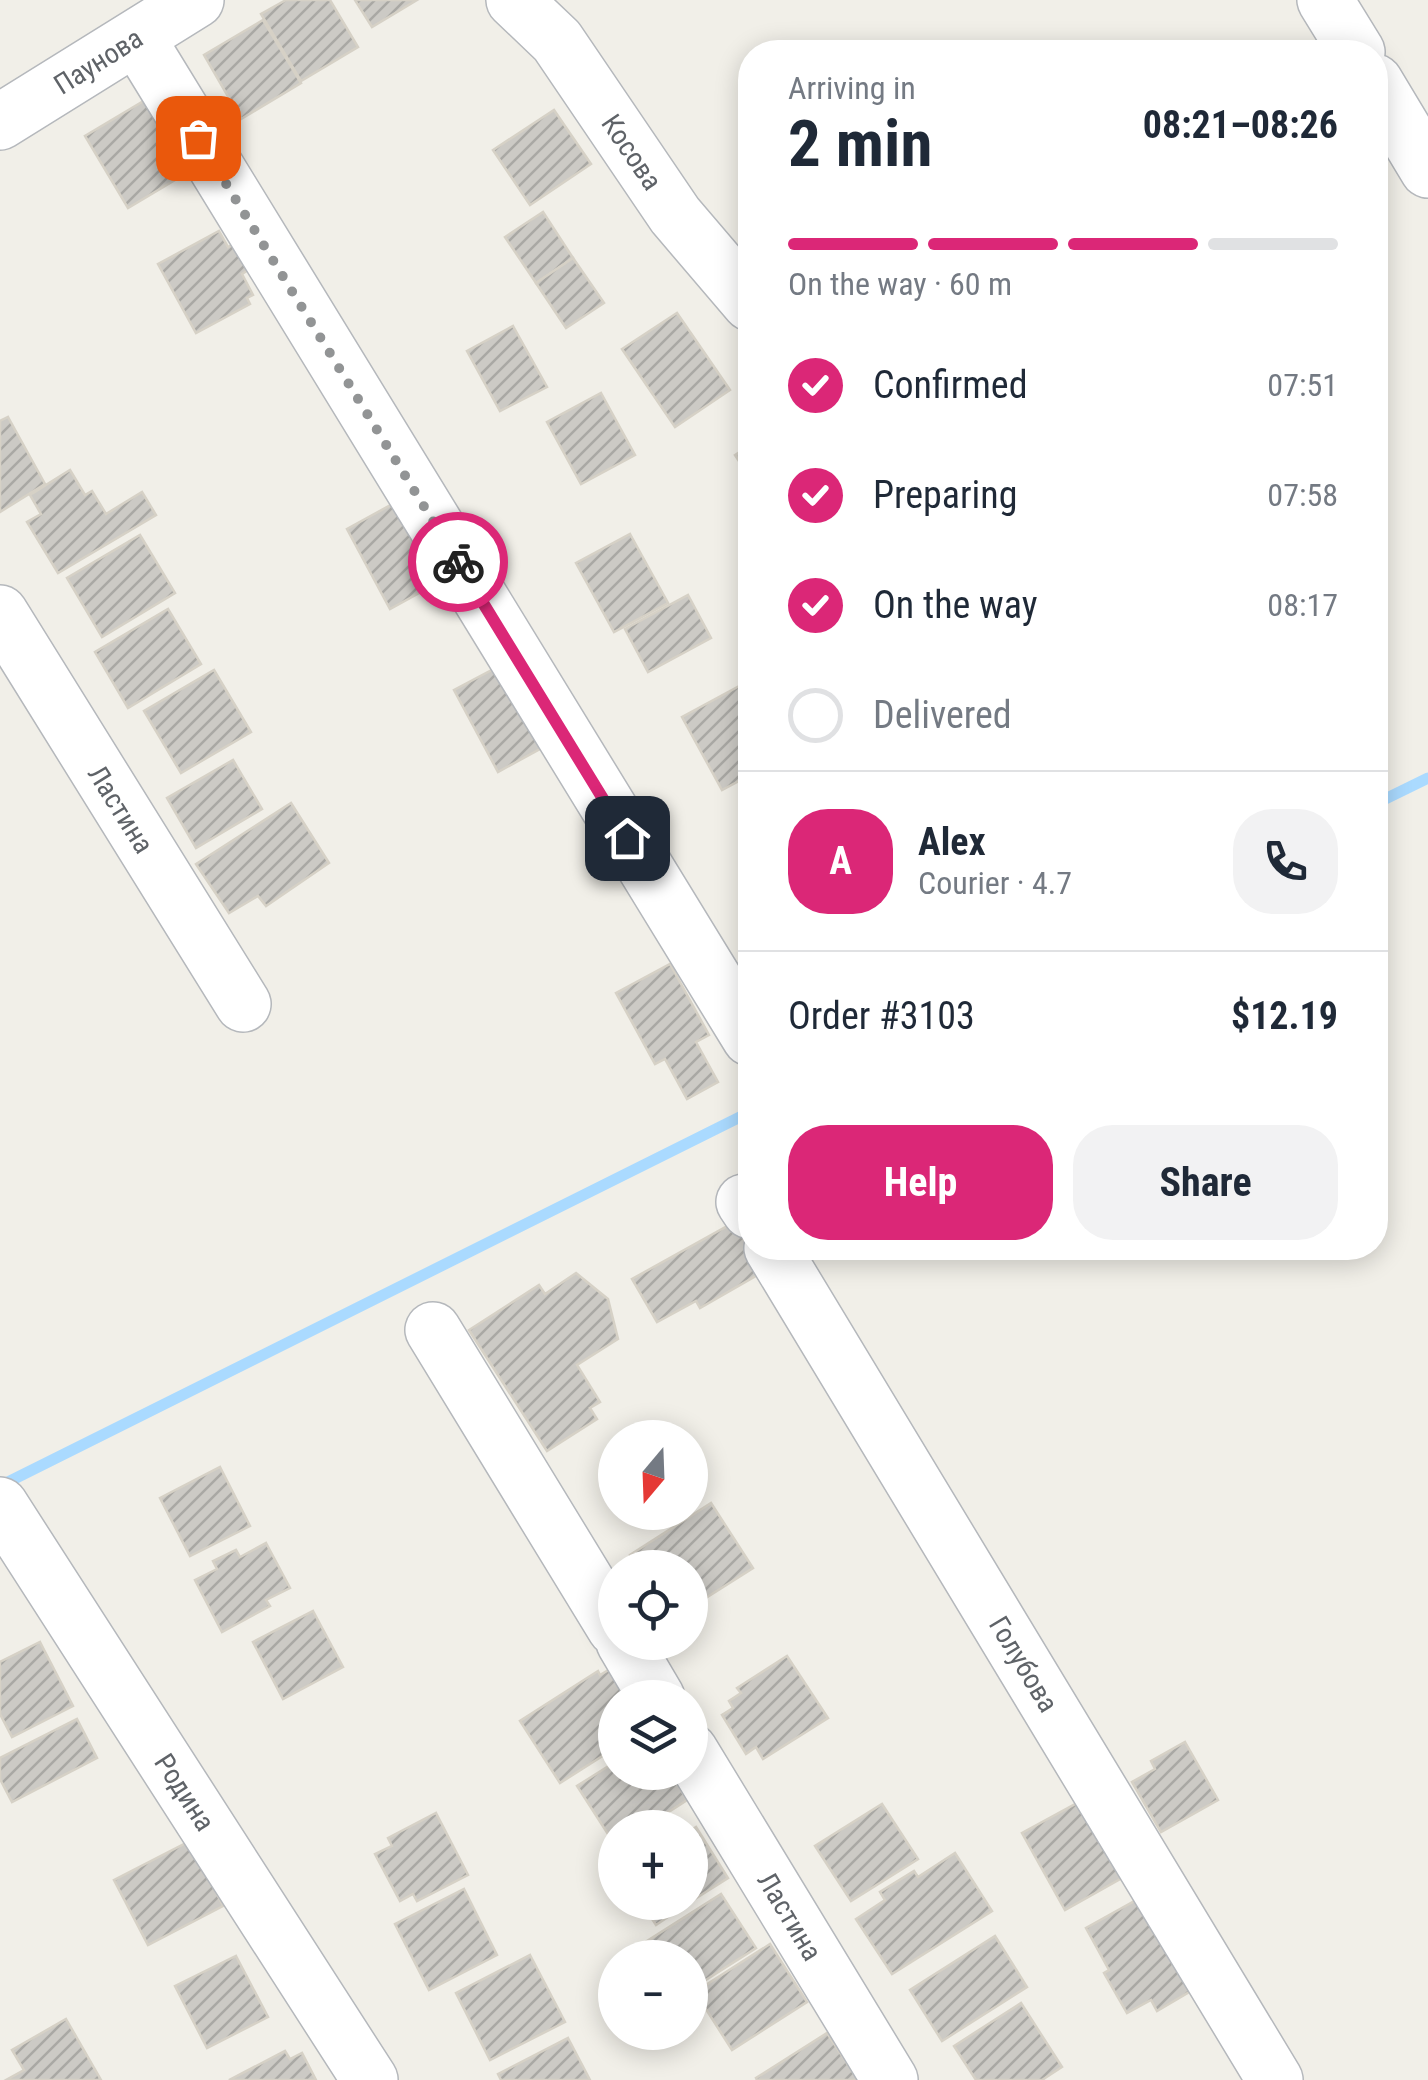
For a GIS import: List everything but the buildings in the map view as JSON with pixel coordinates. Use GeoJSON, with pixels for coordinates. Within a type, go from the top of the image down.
{"type":"FeatureCollection","features":[{"type":"Feature","properties":{"kind":"street","name":"Паунова"},"geometry":{"type":"LineString","coordinates":[[4,114],[196,0]]}},
{"type":"Feature","properties":{"kind":"street","name":"Косова"},"geometry":{"type":"LineString","coordinates":[[514,0],[557,41],[674,215],[738,289]]}},
{"type":"Feature","properties":{"kind":"street"},"geometry":{"type":"LineString","coordinates":[[1325,0],[1350,40]]}},
{"type":"Feature","properties":{"kind":"street"},"geometry":{"type":"LineString","coordinates":[[136,38],[738,1018]]}},
{"type":"Feature","properties":{"kind":"street"},"geometry":{"type":"LineString","coordinates":[[1388,104],[1428,170]]}},
{"type":"Feature","properties":{"kind":"street","name":"Ластина"},"geometry":{"type":"LineString","coordinates":[[0,613],[243,1004]]}},
{"type":"Feature","properties":{"kind":"street","name":"Голубова"},"geometry":{"type":"LineString","coordinates":[[779,1260],[1275,2080]]}},
{"type":"Feature","properties":{"kind":"street"},"geometry":{"type":"LineString","coordinates":[[433,1330],[598,1600]]}},
{"type":"Feature","properties":{"kind":"street","name":"Родина"},"geometry":{"type":"LineString","coordinates":[[0,1504],[370,2080]]}},
{"type":"Feature","properties":{"kind":"street","name":"Ластина"},"geometry":{"type":"LineString","coordinates":[[708,1781],[890,2080]]}},
{"type":"Feature","properties":{"kind":"waterway"},"geometry":{"type":"LineString","coordinates":[[1388,798],[1428,778]]}},
{"type":"Feature","properties":{"kind":"waterway"},"geometry":{"type":"LineString","coordinates":[[0,1486],[738,1118]]}},
{"type":"Feature","properties":{"kind":"way so far"},"geometry":{"type":"LineString","coordinates":[[198,138],[458,562]]}},
{"type":"Feature","properties":{"kind":"route"},"geometry":{"type":"LineString","coordinates":[[458,562],[627,838]]}}]}
